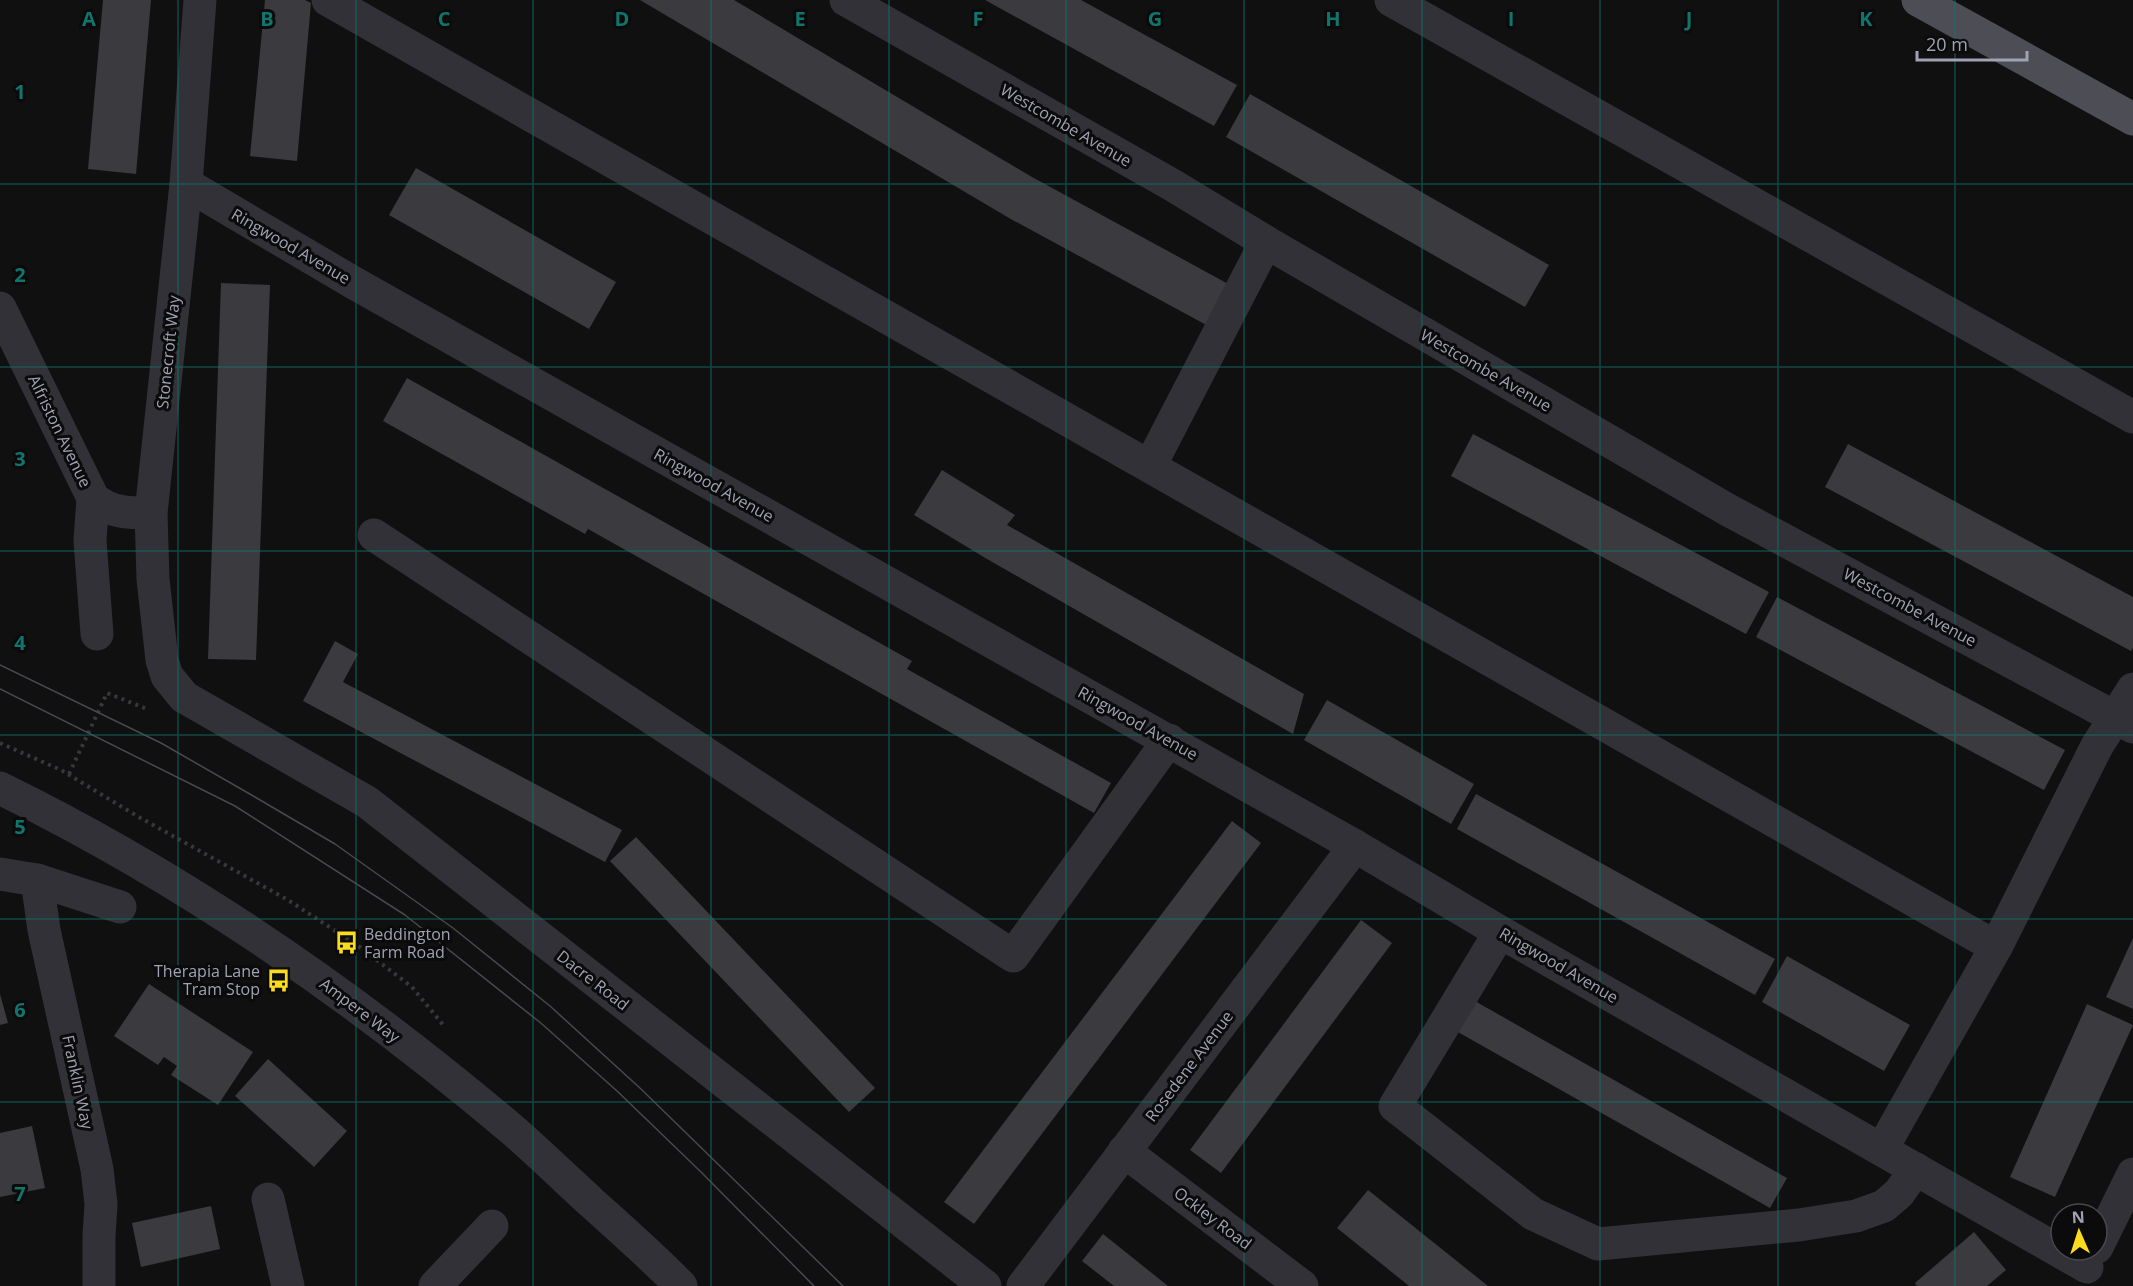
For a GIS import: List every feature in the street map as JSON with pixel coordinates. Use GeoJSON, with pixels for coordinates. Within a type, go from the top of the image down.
{"type":"FeatureCollection","features":[{"type":"Feature","properties":{"kind":"main road"},"geometry":{"type":"LineString","coordinates":[[1918,0],[2133,119]]}},
{"type":"Feature","properties":{"kind":"street","name":"Stonecroft Way"},"geometry":{"type":"LineString","coordinates":[[184,697],[167,676],[162,660],[153,579],[151,513],[186,184],[200,0]]}},
{"type":"Feature","properties":{"kind":"street"},"geometry":{"type":"LineString","coordinates":[[328,0],[1996,947]]}},
{"type":"Feature","properties":{"kind":"street","name":"Westcombe Avenue"},"geometry":{"type":"LineString","coordinates":[[846,0],[1174,186],[1266,242],[1728,510],[2124,723]]}},
{"type":"Feature","properties":{"kind":"street"},"geometry":{"type":"LineString","coordinates":[[1391,0],[2133,417]]}},
{"type":"Feature","properties":{"kind":"street","name":"Ringwood Avenue"},"geometry":{"type":"LineString","coordinates":[[186,184],[365,288],[1169,740],[1916,1169],[2049,1241]]}},
{"type":"Feature","properties":{"kind":"street"},"geometry":{"type":"LineString","coordinates":[[1150,466],[1266,242]]}},
{"type":"Feature","properties":{"kind":"street","name":"Alfriston Avenue"},"geometry":{"type":"LineString","coordinates":[[0,308],[93,498],[102,506],[117,512],[151,513]]}},
{"type":"Feature","properties":{"kind":"street"},"geometry":{"type":"LineString","coordinates":[[93,498],[90,541],[98,634]]}},
{"type":"Feature","properties":{"kind":"street"},"geometry":{"type":"LineString","coordinates":[[374,535],[1013,956],[1169,740]]}},
{"type":"Feature","properties":{"kind":"street"},"geometry":{"type":"LineString","coordinates":[[1882,1149],[1996,947],[2097,746],[2124,723],[2133,689]]}},
{"type":"Feature","properties":{"kind":"street","name":"Dacre Road"},"geometry":{"type":"LineString","coordinates":[[184,697],[368,802],[985,1286]]}},
{"type":"Feature","properties":{"kind":"street","name":"Ampere Way"},"geometry":{"type":"LineString","coordinates":[[0,788],[59,817],[140,862],[222,913],[364,1011],[516,1133],[681,1286]]}},
{"type":"Feature","properties":{"kind":"street","name":"Rosedene Avenue"},"geometry":{"type":"LineString","coordinates":[[1023,1286],[1355,846]]}},
{"type":"Feature","properties":{"kind":"street"},"geometry":{"type":"LineString","coordinates":[[0,874],[37,880],[120,907]]}},
{"type":"Feature","properties":{"kind":"street","name":"Franklin Way"},"geometry":{"type":"LineString","coordinates":[[37,880],[44,930],[97,1169],[101,1204],[99,1286]]}},
{"type":"Feature","properties":{"kind":"street"},"geometry":{"type":"LineString","coordinates":[[1500,932],[1395,1106],[1533,1214],[1598,1244],[1799,1225],[1856,1216],[1884,1206],[1899,1193],[1916,1169]]}},
{"type":"Feature","properties":{"kind":"street","name":"Ockley Road"},"geometry":{"type":"LineString","coordinates":[[1124,1151],[1302,1286]]}},
{"type":"Feature","properties":{"kind":"street"},"geometry":{"type":"LineString","coordinates":[[2109,1220],[2133,1174]]}},
{"type":"Feature","properties":{"kind":"street"},"geometry":{"type":"LineString","coordinates":[[268,1199],[288,1286]]}},
{"type":"Feature","properties":{"kind":"street"},"geometry":{"type":"LineString","coordinates":[[435,1286],[492,1226]]}},
{"type":"Feature","properties":{"kind":"path"},"geometry":{"type":"LineString","coordinates":[[69,774],[107,693],[158,713],[184,697]]}},
{"type":"Feature","properties":{"kind":"path"},"geometry":{"type":"LineString","coordinates":[[0,743],[69,774],[137,816],[288,900],[357,945],[412,987]]}},
{"type":"Feature","properties":{"kind":"building"},"geometry":{"type":"Polygon","coordinates":[[[103,0],[151,0],[136,174],[88,169],[103,0]]]}},
{"type":"Feature","properties":{"kind":"building"},"geometry":{"type":"Polygon","coordinates":[[[265,0],[305,0],[311,3],[297,161],[250,156],[265,0]]]}},
{"type":"Feature","properties":{"kind":"building"},"geometry":{"type":"Polygon","coordinates":[[[640,0],[734,0],[1032,177],[1232,286],[1210,327],[1009,218],[640,0]]]}},
{"type":"Feature","properties":{"kind":"building"},"geometry":{"type":"Polygon","coordinates":[[[985,0],[1081,0],[1237,85],[1214,126],[985,0]]]}},
{"type":"Feature","properties":{"kind":"building"},"geometry":{"type":"Polygon","coordinates":[[[1250,94],[1549,265],[1525,307],[1226,137],[1250,94]]]}},
{"type":"Feature","properties":{"kind":"building"},"geometry":{"type":"Polygon","coordinates":[[[416,168],[616,282],[589,329],[389,215],[416,168]]]}},
{"type":"Feature","properties":{"kind":"building"},"geometry":{"type":"Polygon","coordinates":[[[221,283],[270,285],[256,660],[208,659],[221,283]]]}},
{"type":"Feature","properties":{"kind":"building"},"geometry":{"type":"Polygon","coordinates":[[[407,378],[912,661],[907,669],[1111,783],[1094,813],[588,529],[585,534],[383,421],[407,378]]]}},
{"type":"Feature","properties":{"kind":"building"},"geometry":{"type":"Polygon","coordinates":[[[1473,434],[1769,592],[1746,634],[1451,476],[1473,434]]]}},
{"type":"Feature","properties":{"kind":"building"},"geometry":{"type":"Polygon","coordinates":[[[1848,444],[2133,597],[2133,648],[2131,651],[1825,487],[1848,444]]]}},
{"type":"Feature","properties":{"kind":"building"},"geometry":{"type":"Polygon","coordinates":[[[942,470],[1015,515],[1007,525],[1304,694],[1293,734],[914,515],[942,470]]]}},
{"type":"Feature","properties":{"kind":"building"},"geometry":{"type":"Polygon","coordinates":[[[1777,597],[2065,750],[2044,790],[1756,637],[1777,597]]]}},
{"type":"Feature","properties":{"kind":"building"},"geometry":{"type":"Polygon","coordinates":[[[335,641],[358,654],[343,682],[622,830],[605,862],[303,701],[335,641]]]}},
{"type":"Feature","properties":{"kind":"building"},"geometry":{"type":"Polygon","coordinates":[[[1327,700],[1474,784],[1451,824],[1304,740],[1327,700]]]}},
{"type":"Feature","properties":{"kind":"building"},"geometry":{"type":"Polygon","coordinates":[[[1476,794],[1775,959],[1755,995],[1457,829],[1476,794]]]}},
{"type":"Feature","properties":{"kind":"building"},"geometry":{"type":"Polygon","coordinates":[[[1232,821],[1261,843],[974,1224],[944,1202],[1232,821]]]}},
{"type":"Feature","properties":{"kind":"building"},"geometry":{"type":"Polygon","coordinates":[[[636,837],[875,1088],[849,1112],[610,861],[636,837]]]}},
{"type":"Feature","properties":{"kind":"building"},"geometry":{"type":"Polygon","coordinates":[[[1361,920],[1392,943],[1221,1173],[1190,1150],[1361,920]]]}},
{"type":"Feature","properties":{"kind":"building"},"geometry":{"type":"Polygon","coordinates":[[[2133,938],[2133,1009],[2106,997],[2133,938]]]}},
{"type":"Feature","properties":{"kind":"building"},"geometry":{"type":"Polygon","coordinates":[[[1787,956],[1910,1025],[1884,1071],[1762,1002],[1787,956]]]}},
{"type":"Feature","properties":{"kind":"building"},"geometry":{"type":"Polygon","coordinates":[[[149,984],[253,1052],[218,1105],[171,1075],[177,1066],[164,1057],[158,1065],[114,1036],[149,984]]]}},
{"type":"Feature","properties":{"kind":"building"},"geometry":{"type":"Polygon","coordinates":[[[0,994],[8,1023],[0,1025],[0,994]]]}},
{"type":"Feature","properties":{"kind":"building"},"geometry":{"type":"Polygon","coordinates":[[[1466,996],[1787,1178],[1770,1208],[1449,1027],[1466,996]]]}},
{"type":"Feature","properties":{"kind":"building"},"geometry":{"type":"Polygon","coordinates":[[[2087,1004],[2133,1025],[2055,1197],[2010,1177],[2087,1004]]]}},
{"type":"Feature","properties":{"kind":"building"},"geometry":{"type":"Polygon","coordinates":[[[268,1059],[347,1131],[314,1167],[235,1096],[268,1059]]]}},
{"type":"Feature","properties":{"kind":"building"},"geometry":{"type":"Polygon","coordinates":[[[32,1126],[45,1188],[0,1197],[0,1133],[32,1126]]]}},
{"type":"Feature","properties":{"kind":"building"},"geometry":{"type":"Polygon","coordinates":[[[1368,1190],[1488,1286],[1409,1286],[1337,1228],[1368,1190]]]}},
{"type":"Feature","properties":{"kind":"building"},"geometry":{"type":"Polygon","coordinates":[[[211,1206],[220,1249],[141,1267],[132,1223],[211,1206]]]}},
{"type":"Feature","properties":{"kind":"building"},"geometry":{"type":"Polygon","coordinates":[[[1974,1232],[2006,1270],[1987,1286],[1917,1286],[1915,1283],[1974,1232]]]}},
{"type":"Feature","properties":{"kind":"building"},"geometry":{"type":"Polygon","coordinates":[[[1103,1234],[1168,1286],[1114,1286],[1082,1261],[1103,1234]]]}},
{"type":"Feature","properties":{"kind":"tram line"},"geometry":{"type":"LineString","coordinates":[[0,665],[161,743],[255,797],[335,844],[453,928],[550,1006],[641,1089],[843,1286]]}},
{"type":"Feature","properties":{"kind":"tram line"},"geometry":{"type":"LineString","coordinates":[[0,689],[235,806],[405,915],[542,1024],[617,1091],[814,1286]]}},
{"type":"Feature","properties":{"kind":"place","name":"Beddington Farm Road"},"geometry":{"type":"Point","coordinates":[346,943]}},
{"type":"Feature","properties":{"kind":"place","name":"Therapia Lane Tram Stop"},"geometry":{"type":"Point","coordinates":[278,980]}}]}
